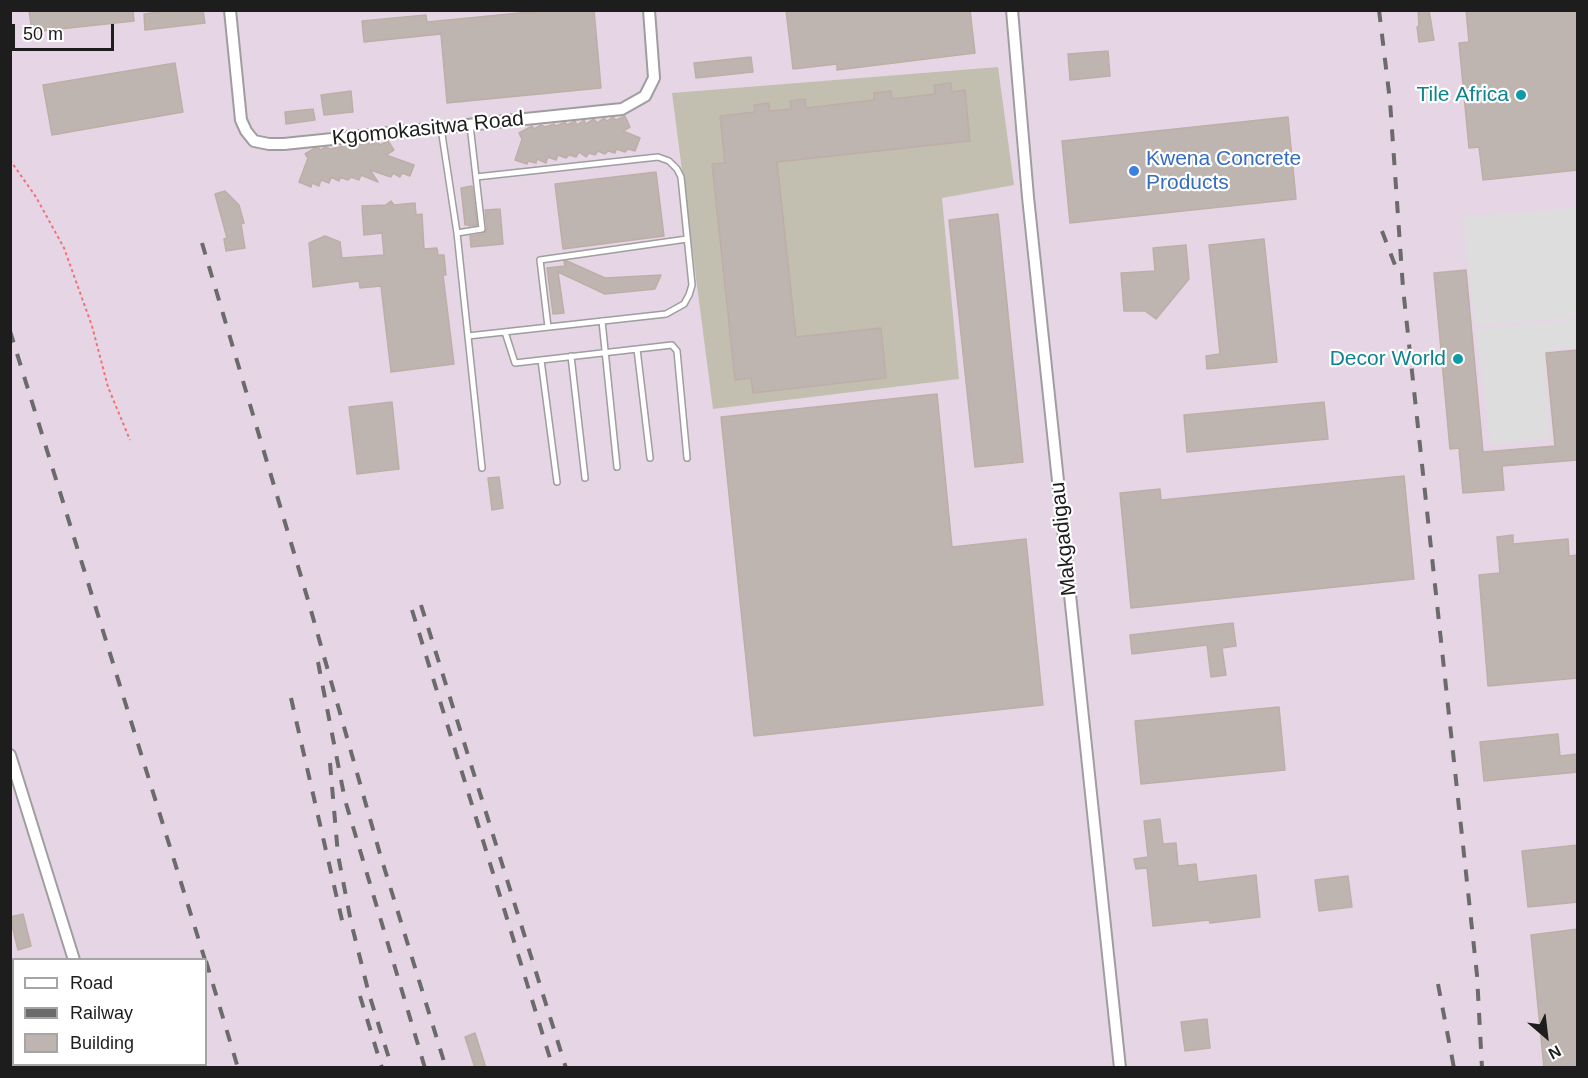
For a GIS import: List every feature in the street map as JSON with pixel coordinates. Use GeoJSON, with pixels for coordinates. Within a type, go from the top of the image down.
{"type":"FeatureCollection","features":[{"type":"Feature","properties":{"kind":"street","name":"Kgomokasitwa Road"},"geometry":{"type":"LineString","coordinates":[[230,10],[241,120],[254,141],[269,144],[622,108],[645,96],[654,78],[649,10]]}},
{"type":"Feature","properties":{"kind":"street","name":"Makgadigau"},"geometry":{"type":"LineString","coordinates":[[1012,10],[1028,197],[1120,1068]]}},
{"type":"Feature","properties":{"kind":"street"},"geometry":{"type":"LineString","coordinates":[[10,755],[73,958]]}},
{"type":"Feature","properties":{"kind":"lane"},"geometry":{"type":"LineString","coordinates":[[457,233],[482,229],[470,124]]}},
{"type":"Feature","properties":{"kind":"lane"},"geometry":{"type":"LineString","coordinates":[[441,128],[457,233],[482,468]]}},
{"type":"Feature","properties":{"kind":"lane"},"geometry":{"type":"LineString","coordinates":[[468,336],[666,314],[684,304],[692,285],[681,177],[669,161],[658,157],[476,177]]}},
{"type":"Feature","properties":{"kind":"lane"},"geometry":{"type":"LineString","coordinates":[[548,327],[540,261],[687,239]]}},
{"type":"Feature","properties":{"kind":"lane"},"geometry":{"type":"LineString","coordinates":[[602,321],[617,467]]}},
{"type":"Feature","properties":{"kind":"lane"},"geometry":{"type":"LineString","coordinates":[[505,332],[515,363],[672,345],[677,351],[687,458]]}},
{"type":"Feature","properties":{"kind":"lane"},"geometry":{"type":"LineString","coordinates":[[637,349],[650,458]]}},
{"type":"Feature","properties":{"kind":"lane"},"geometry":{"type":"LineString","coordinates":[[571,356],[585,478]]}},
{"type":"Feature","properties":{"kind":"lane"},"geometry":{"type":"LineString","coordinates":[[541,360],[557,482]]}},
{"type":"Feature","properties":{"kind":"path"},"geometry":{"type":"LineString","coordinates":[[10,160],[36,197],[64,248],[92,326],[108,387],[130,440]]}},
{"type":"Feature","properties":{"kind":"shaded area"},"geometry":{"type":"Polygon","coordinates":[[[10,11],[1577,11],[1577,1067],[11,1067],[10,11]]]}},
{"type":"Feature","properties":{"kind":"shaded area"},"geometry":{"type":"Polygon","coordinates":[[[998,67],[1014,185],[942,198],[959,379],[713,409],[672,93],[998,67]]]}},
{"type":"Feature","properties":{"kind":"shaded area"},"geometry":{"type":"Polygon","coordinates":[[[1577,208],[1577,317],[1475,326],[1463,217],[1577,208]]]}},
{"type":"Feature","properties":{"kind":"shaded area"},"geometry":{"type":"Polygon","coordinates":[[[1577,320],[1577,347],[1545,351],[1550,438],[1491,445],[1476,329],[1577,320]]]}},
{"type":"Feature","properties":{"kind":"building"},"geometry":{"type":"Polygon","coordinates":[[[29,10],[133,10],[134,21],[32,32],[29,10]]]}},
{"type":"Feature","properties":{"kind":"building"},"geometry":{"type":"Polygon","coordinates":[[[173,10],[203,10],[205,23],[145,30],[144,14],[173,10]]]}},
{"type":"Feature","properties":{"kind":"building"},"geometry":{"type":"Polygon","coordinates":[[[550,10],[594,10],[601,88],[447,103],[441,34],[364,42],[362,21],[426,15],[427,22],[550,10]]]}},
{"type":"Feature","properties":{"kind":"building"},"geometry":{"type":"Polygon","coordinates":[[[786,10],[970,10],[975,53],[837,70],[837,64],[793,69],[786,10]]]}},
{"type":"Feature","properties":{"kind":"building"},"geometry":{"type":"Polygon","coordinates":[[[1418,10],[1429,10],[1434,40],[1419,42],[1418,10]]]}},
{"type":"Feature","properties":{"kind":"building","name":"Tile Africa"},"geometry":{"type":"Polygon","coordinates":[[[1466,10],[1578,10],[1578,170],[1483,180],[1479,147],[1469,148],[1459,43],[1469,42],[1466,10]]]}},
{"type":"Feature","properties":{"kind":"building"},"geometry":{"type":"Polygon","coordinates":[[[1108,51],[1110,76],[1070,80],[1068,54],[1108,51]]]}},
{"type":"Feature","properties":{"kind":"building"},"geometry":{"type":"Polygon","coordinates":[[[751,57],[753,72],[696,78],[694,63],[751,57]]]}},
{"type":"Feature","properties":{"kind":"building"},"geometry":{"type":"Polygon","coordinates":[[[175,63],[183,112],[52,135],[43,85],[175,63]]]}},
{"type":"Feature","properties":{"kind":"building"},"geometry":{"type":"Polygon","coordinates":[[[951,83],[952,92],[965,90],[970,141],[777,162],[796,337],[881,328],[886,378],[753,393],[751,378],[735,380],[712,164],[725,163],[720,116],[755,112],[754,105],[769,103],[769,111],[791,109],[790,101],[805,99],[806,108],[874,100],[874,93],[891,91],[892,99],[935,94],[934,85],[951,83]]]}},
{"type":"Feature","properties":{"kind":"building"},"geometry":{"type":"Polygon","coordinates":[[[351,91],[353,112],[324,115],[321,95],[351,91]]]}},
{"type":"Feature","properties":{"kind":"building"},"geometry":{"type":"Polygon","coordinates":[[[313,109],[315,120],[286,124],[285,112],[313,109]]]}},
{"type":"Feature","properties":{"kind":"building"},"geometry":{"type":"Polygon","coordinates":[[[625,116],[630,127],[623,131],[640,138],[635,151],[628,149],[625,152],[616,149],[615,153],[608,151],[605,154],[598,151],[595,155],[589,153],[586,157],[579,152],[576,157],[569,155],[566,158],[558,155],[556,160],[548,157],[546,163],[537,159],[536,163],[528,161],[527,164],[515,160],[522,139],[519,133],[532,126],[534,129],[541,125],[545,127],[554,124],[556,126],[565,122],[567,125],[575,121],[577,125],[584,120],[586,124],[594,119],[597,123],[604,118],[607,121],[613,117],[616,120],[625,116]]]}},
{"type":"Feature","properties":{"kind":"building"},"geometry":{"type":"Polygon","coordinates":[[[1288,117],[1296,199],[1070,223],[1062,141],[1288,117]]]}},
{"type":"Feature","properties":{"kind":"building"},"geometry":{"type":"Polygon","coordinates":[[[388,141],[394,150],[386,155],[414,165],[410,176],[402,173],[400,177],[393,173],[391,177],[370,170],[378,182],[361,175],[359,180],[340,177],[339,181],[331,177],[329,183],[321,180],[319,186],[312,183],[311,187],[299,182],[308,158],[305,154],[315,148],[320,150],[326,147],[330,149],[349,145],[350,147],[355,144],[369,143],[370,145],[378,142],[380,145],[388,141]]]}},
{"type":"Feature","properties":{"kind":"building"},"geometry":{"type":"Polygon","coordinates":[[[656,172],[664,236],[563,249],[555,184],[656,172]]]}},
{"type":"Feature","properties":{"kind":"building"},"geometry":{"type":"Polygon","coordinates":[[[472,186],[477,225],[469,226],[465,225],[461,188],[472,186]]]}},
{"type":"Feature","properties":{"kind":"building"},"geometry":{"type":"Polygon","coordinates":[[[225,191],[239,205],[244,223],[241,224],[245,248],[226,251],[224,239],[227,238],[215,194],[225,191]]]}},
{"type":"Feature","properties":{"kind":"building"},"geometry":{"type":"Polygon","coordinates":[[[391,201],[394,205],[415,203],[416,215],[422,214],[424,249],[437,248],[438,255],[444,255],[446,275],[443,275],[454,364],[391,372],[381,286],[360,288],[359,281],[313,287],[309,243],[325,236],[340,242],[342,258],[384,255],[382,233],[364,235],[362,206],[386,205],[391,201]]]}},
{"type":"Feature","properties":{"kind":"building"},"geometry":{"type":"Polygon","coordinates":[[[500,209],[503,244],[471,247],[470,236],[483,234],[487,230],[485,210],[500,209]]]}},
{"type":"Feature","properties":{"kind":"building"},"geometry":{"type":"Polygon","coordinates":[[[998,214],[1023,462],[975,467],[949,220],[998,214]]]}},
{"type":"Feature","properties":{"kind":"building"},"geometry":{"type":"Polygon","coordinates":[[[1264,239],[1277,362],[1207,369],[1206,356],[1220,354],[1209,245],[1264,239]]]}},
{"type":"Feature","properties":{"kind":"building"},"geometry":{"type":"Polygon","coordinates":[[[1186,245],[1189,279],[1156,319],[1145,311],[1124,311],[1121,273],[1155,271],[1153,248],[1186,245]]]}},
{"type":"Feature","properties":{"kind":"building"},"geometry":{"type":"Polygon","coordinates":[[[564,261],[605,278],[661,275],[655,289],[605,294],[558,272],[564,313],[553,314],[547,268],[565,266],[564,261]]]}},
{"type":"Feature","properties":{"kind":"building"},"geometry":{"type":"Polygon","coordinates":[[[1466,270],[1483,452],[1555,446],[1546,353],[1578,350],[1578,460],[1502,466],[1504,490],[1463,493],[1459,448],[1450,449],[1434,273],[1466,270]]]}},
{"type":"Feature","properties":{"kind":"building"},"geometry":{"type":"Polygon","coordinates":[[[937,394],[952,547],[1026,539],[1043,705],[754,736],[721,417],[937,394]]]}},
{"type":"Feature","properties":{"kind":"building"},"geometry":{"type":"Polygon","coordinates":[[[392,402],[399,469],[357,474],[349,407],[392,402]]]}},
{"type":"Feature","properties":{"kind":"building"},"geometry":{"type":"Polygon","coordinates":[[[1324,402],[1328,439],[1187,452],[1184,415],[1324,402]]]}},
{"type":"Feature","properties":{"kind":"building"},"geometry":{"type":"Polygon","coordinates":[[[1404,476],[1414,579],[1131,608],[1120,493],[1160,489],[1161,500],[1404,476]]]}},
{"type":"Feature","properties":{"kind":"building"},"geometry":{"type":"Polygon","coordinates":[[[499,477],[503,508],[492,510],[488,478],[499,477]]]}},
{"type":"Feature","properties":{"kind":"building"},"geometry":{"type":"Polygon","coordinates":[[[1513,535],[1513,544],[1568,539],[1569,556],[1578,555],[1578,678],[1488,686],[1479,575],[1500,573],[1497,537],[1513,535]]]}},
{"type":"Feature","properties":{"kind":"building"},"geometry":{"type":"Polygon","coordinates":[[[1233,623],[1236,646],[1222,648],[1226,675],[1211,677],[1207,645],[1132,654],[1130,635],[1233,623]]]}},
{"type":"Feature","properties":{"kind":"building"},"geometry":{"type":"Polygon","coordinates":[[[1279,707],[1285,770],[1141,784],[1135,721],[1279,707]]]}},
{"type":"Feature","properties":{"kind":"building"},"geometry":{"type":"Polygon","coordinates":[[[1558,734],[1560,756],[1577,754],[1578,772],[1484,781],[1480,742],[1558,734]]]}},
{"type":"Feature","properties":{"kind":"building"},"geometry":{"type":"Polygon","coordinates":[[[1160,819],[1163,844],[1176,843],[1178,866],[1196,864],[1198,882],[1256,875],[1260,917],[1153,926],[1147,868],[1136,869],[1134,859],[1148,857],[1144,821],[1160,819]]]}},
{"type":"Feature","properties":{"kind":"building"},"geometry":{"type":"Polygon","coordinates":[[[1578,845],[1578,902],[1528,907],[1522,851],[1578,845]]]}},
{"type":"Feature","properties":{"kind":"building"},"geometry":{"type":"Polygon","coordinates":[[[1348,876],[1352,907],[1319,911],[1315,880],[1348,876]]]}},
{"type":"Feature","properties":{"kind":"building"},"geometry":{"type":"Polygon","coordinates":[[[23,914],[31,946],[18,950],[10,917],[23,914]]]}},
{"type":"Feature","properties":{"kind":"building"},"geometry":{"type":"Polygon","coordinates":[[[1578,929],[1578,1068],[1544,1068],[1531,935],[1578,929]]]}},
{"type":"Feature","properties":{"kind":"building"},"geometry":{"type":"Polygon","coordinates":[[[1207,1019],[1210,1048],[1185,1051],[1181,1022],[1207,1019]]]}},
{"type":"Feature","properties":{"kind":"building"},"geometry":{"type":"Polygon","coordinates":[[[475,1033],[486,1068],[475,1068],[465,1037],[475,1033]]]}},
{"type":"Feature","properties":{"kind":"railway"},"geometry":{"type":"LineString","coordinates":[[1379,10],[1390,101],[1403,288],[1477,975],[1482,1068]]}},
{"type":"Feature","properties":{"kind":"railway"},"geometry":{"type":"LineString","coordinates":[[1382,231],[1398,273]]}},
{"type":"Feature","properties":{"kind":"railway"},"geometry":{"type":"LineString","coordinates":[[202,243],[308,600],[380,854],[446,1068]]}},
{"type":"Feature","properties":{"kind":"railway"},"geometry":{"type":"LineString","coordinates":[[10,331],[204,958]]}},
{"type":"Feature","properties":{"kind":"railway"},"geometry":{"type":"LineString","coordinates":[[421,605],[566,1068]]}},
{"type":"Feature","properties":{"kind":"railway"},"geometry":{"type":"LineString","coordinates":[[412,610],[553,1068]]}},
{"type":"Feature","properties":{"kind":"railway"},"geometry":{"type":"LineString","coordinates":[[318,662],[345,800],[425,1068]]}},
{"type":"Feature","properties":{"kind":"railway"},"geometry":{"type":"LineString","coordinates":[[291,698],[344,929]]}},
{"type":"Feature","properties":{"kind":"railway"},"geometry":{"type":"LineString","coordinates":[[330,763],[338,855],[351,922],[369,994],[392,1068]]}},
{"type":"Feature","properties":{"kind":"railway"},"geometry":{"type":"LineString","coordinates":[[207,964],[238,1068]]}},
{"type":"Feature","properties":{"kind":"railway"},"geometry":{"type":"LineString","coordinates":[[1438,984],[1454,1068]]}},
{"type":"Feature","properties":{"kind":"railway"},"geometry":{"type":"LineString","coordinates":[[360,996],[382,1068]]}},
{"type":"Feature","properties":{"kind":"place","name":"Tile Africa"},"geometry":{"type":"Point","coordinates":[1521,95]}},
{"type":"Feature","properties":{"kind":"place","name":"Kwena Concrete Products"},"geometry":{"type":"Point","coordinates":[1134,171]}},
{"type":"Feature","properties":{"kind":"place","name":"Decor World"},"geometry":{"type":"Point","coordinates":[1458,359]}}]}
